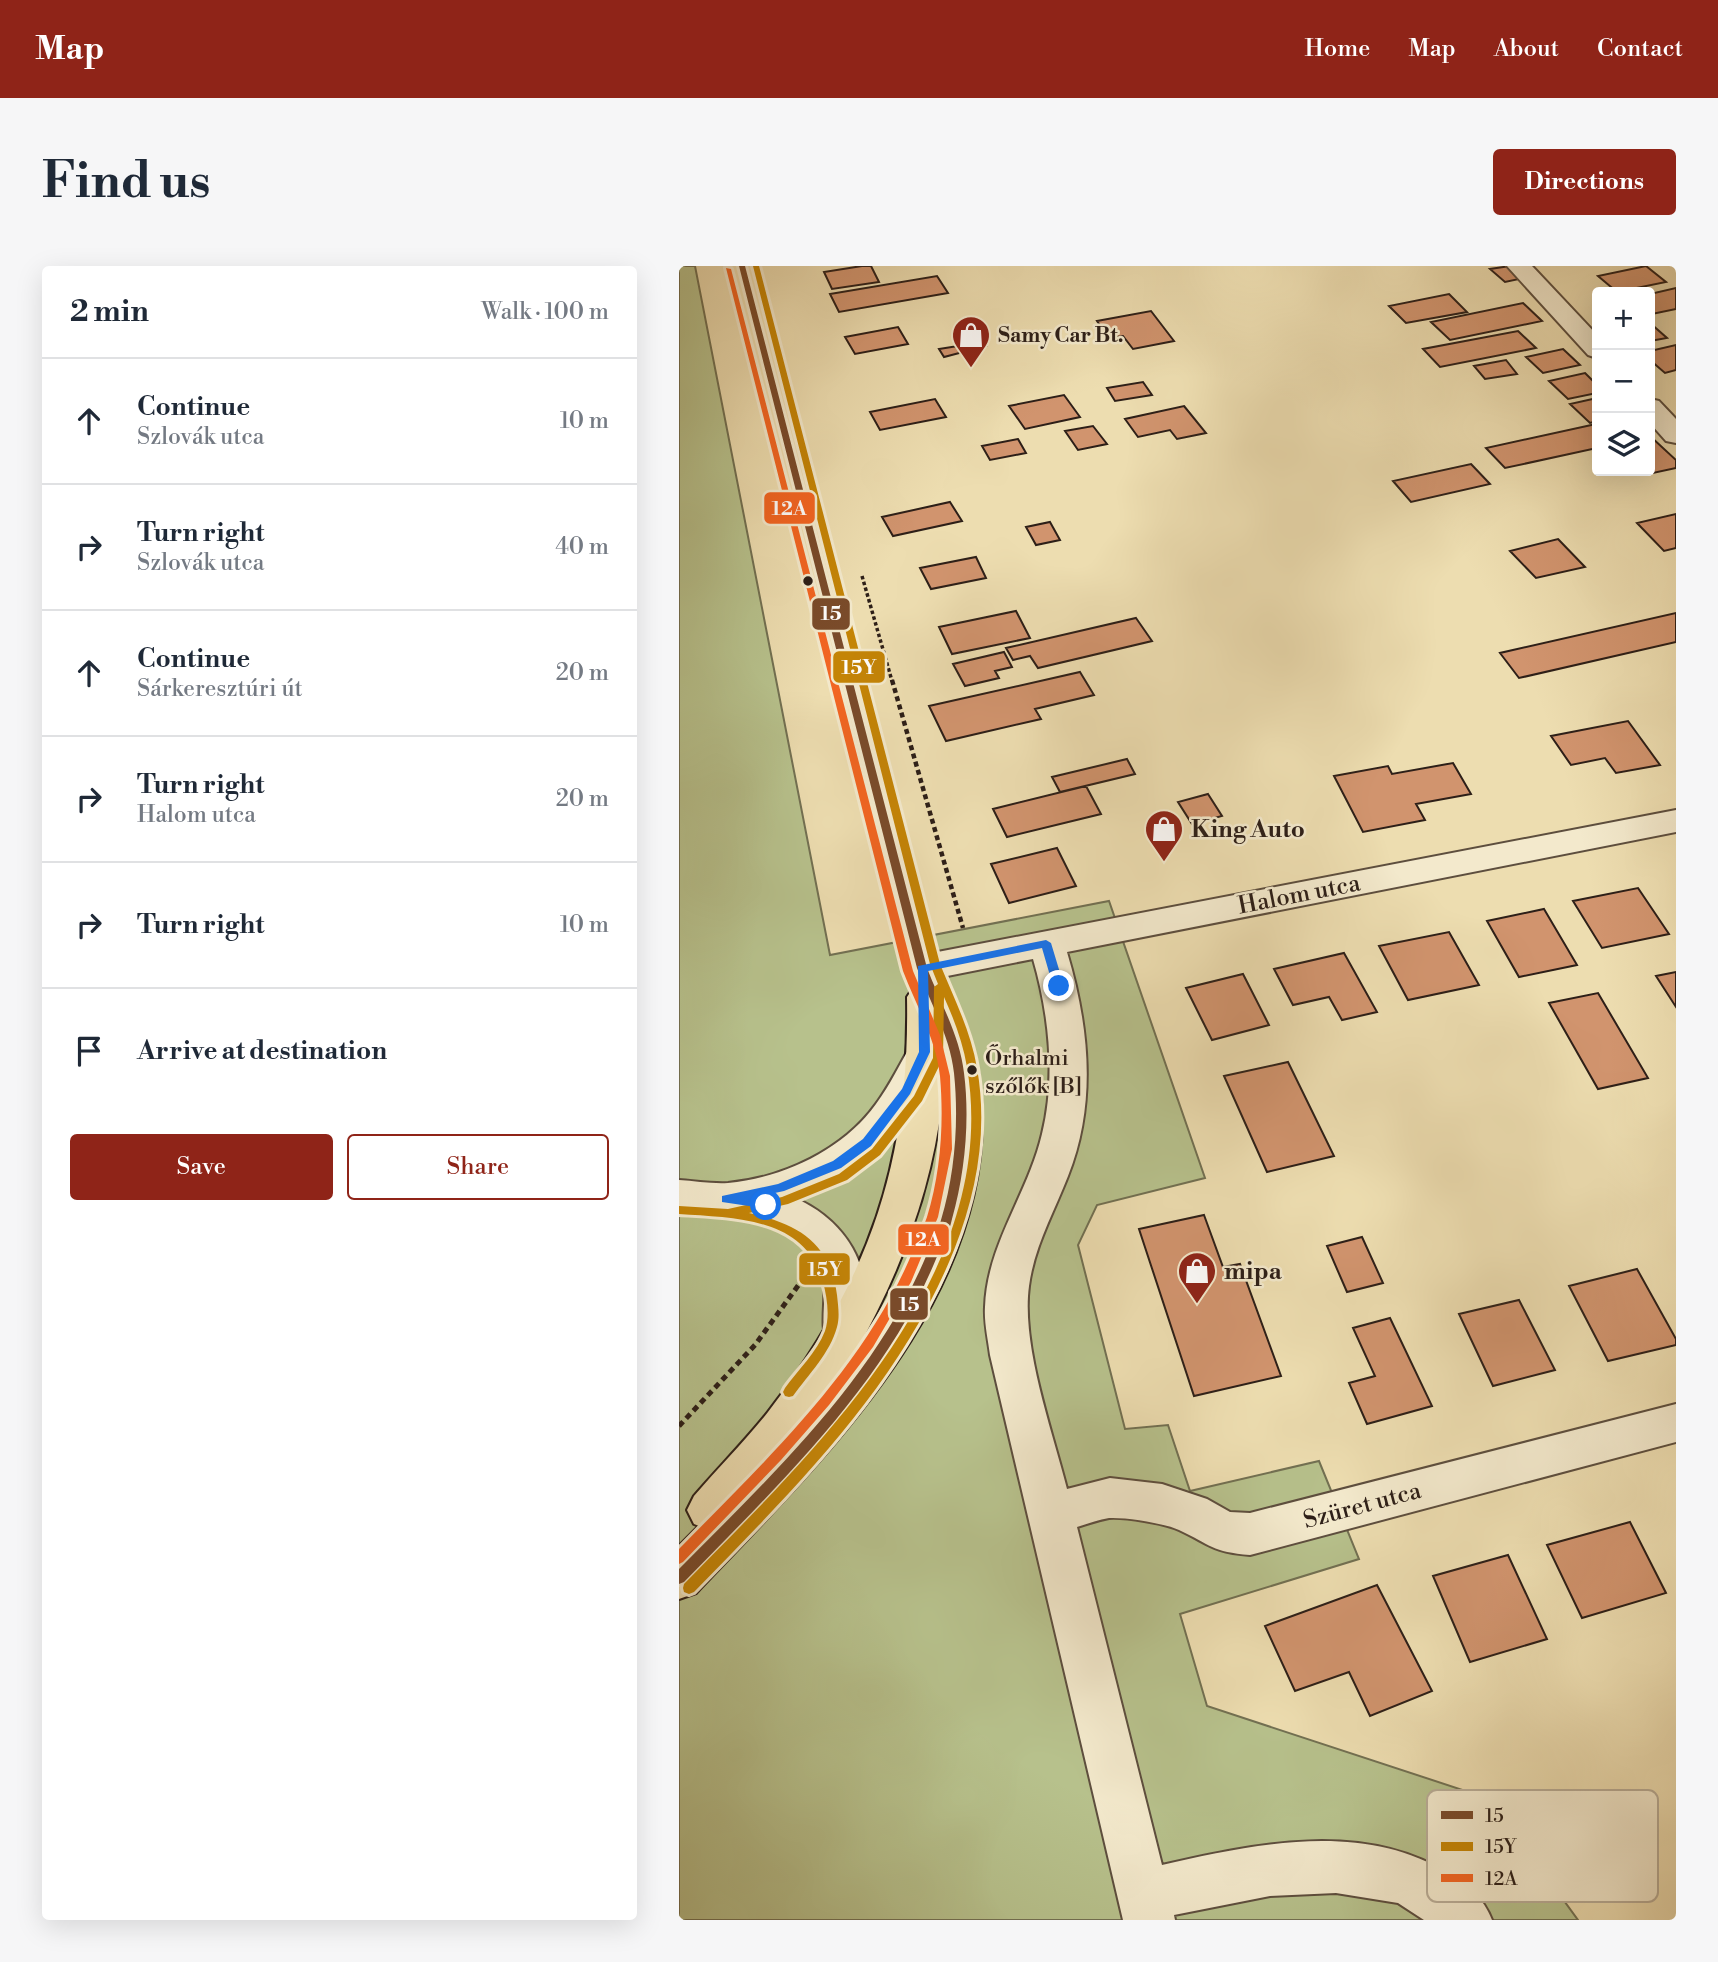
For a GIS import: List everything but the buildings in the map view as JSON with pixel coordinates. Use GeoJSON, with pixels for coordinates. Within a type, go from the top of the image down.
{"type":"FeatureCollection","features":[{"type":"Feature","properties":{"kind":"main road"},"geometry":{"type":"LineString","coordinates":[[679,1578],[803,1449],[850,1395],[888,1340],[918,1285],[939,1236],[954,1192],[961,1148],[959,1074],[939,1005],[923,972],[742,266]]}},
{"type":"Feature","properties":{"kind":"main road"},"geometry":{"type":"LineString","coordinates":[[679,1542],[783,1426],[843,1335],[882,1256],[903,1197],[920,1117],[925,1052],[923,972]]}},
{"type":"Feature","properties":{"kind":"street"},"geometry":{"type":"LineString","coordinates":[[1519,266],[1592,345]]}},
{"type":"Feature","properties":{"kind":"street"},"geometry":{"type":"LineString","coordinates":[[1655,412],[1676,435]]}},
{"type":"Feature","properties":{"kind":"street","name":"Halom utca"},"geometry":{"type":"LineString","coordinates":[[923,972],[1046,943],[1676,821]]}},
{"type":"Feature","properties":{"kind":"street"},"geometry":{"type":"LineString","coordinates":[[1046,943],[1059,986],[1066,1048],[1067,1102],[1061,1136],[1020,1241],[1006,1307],[1012,1355],[1146,1908],[1233,1875],[1320,1868],[1361,1869],[1400,1878],[1427,1892]]}},
{"type":"Feature","properties":{"kind":"street"},"geometry":{"type":"LineString","coordinates":[[726,1199],[780,1188],[837,1165],[867,1142],[906,1091],[925,1052]]}},
{"type":"Feature","properties":{"kind":"street"},"geometry":{"type":"LineString","coordinates":[[679,1196],[726,1199],[790,1212],[818,1230],[840,1262],[846,1303],[843,1335]]}},
{"type":"Feature","properties":{"kind":"street","name":"Szüret utca"},"geometry":{"type":"LineString","coordinates":[[1050,1513],[1109,1497],[1162,1504],[1191,1513],[1223,1532],[1250,1534],[1676,1423]]}},
{"type":"Feature","properties":{"kind":"street"},"geometry":{"type":"LineString","coordinates":[[1445,1902],[1466,1920]]}},
{"type":"Feature","properties":{"kind":"green space"},"geometry":{"type":"Polygon","coordinates":[[[679,266],[695,266],[830,955],[1109,901],[1205,1178],[1097,1205],[1078,1245],[1125,1429],[1168,1425],[1190,1491],[1319,1461],[1359,1559],[1180,1614],[1207,1706],[1463,1790],[1427,1790],[1427,1902],[1565,1902],[1578,1920],[679,1920],[679,266]]]}},
{"type":"Feature","properties":{"kind":"transit line","name":"15"},"geometry":{"type":"LineString","coordinates":[[679,1578],[833,1414],[879,1353],[918,1289],[947,1221],[961,1149],[959,1073],[956,1059],[922,968],[742,266]]}},
{"type":"Feature","properties":{"kind":"transit line","name":"15Y"},"geometry":{"type":"LineString","coordinates":[[689,1588],[769,1506],[845,1421],[910,1329],[937,1279],[958,1225],[972,1167],[976,1128],[975,1088],[966,1041],[935,964],[756,266]]}},
{"type":"Feature","properties":{"kind":"transit line","name":"12A"},"geometry":{"type":"LineString","coordinates":[[679,1558],[777,1456],[825,1401],[869,1343],[906,1282],[932,1217],[946,1149],[943,1062],[935,1035],[908,971],[728,269]]}},
{"type":"Feature","properties":{"kind":"transit line","name":"15Y"},"geometry":{"type":"LineString","coordinates":[[679,1210],[728,1213],[784,1201],[843,1177],[876,1152],[918,1098],[938,1058],[939,987]]}},
{"type":"Feature","properties":{"kind":"transit line","name":"15Y"},"geometry":{"type":"LineString","coordinates":[[709,1212],[749,1217],[785,1228],[814,1249],[824,1265],[832,1302],[831,1329],[818,1354],[789,1392]]}},
{"type":"Feature","properties":{"kind":"place","name":"Samy Car Bt."},"geometry":{"type":"Point","coordinates":[971,369]}},
{"type":"Feature","properties":{"kind":"place","name":"King Auto"},"geometry":{"type":"Point","coordinates":[1164,863]}},
{"type":"Feature","properties":{"kind":"place","name":"Őrhalmi szőlők [B]"},"geometry":{"type":"Point","coordinates":[972,1070]}},
{"type":"Feature","properties":{"kind":"place","name":"mipa"},"geometry":{"type":"Point","coordinates":[1197,1305]}},
{"type":"Feature","properties":{"kind":"route"},"geometry":{"type":"LineString","coordinates":[[766,1205],[726,1199],[780,1188],[837,1165],[867,1142],[906,1091],[925,1052],[925,976],[922,968],[1046,943],[1059,986]]}}]}
